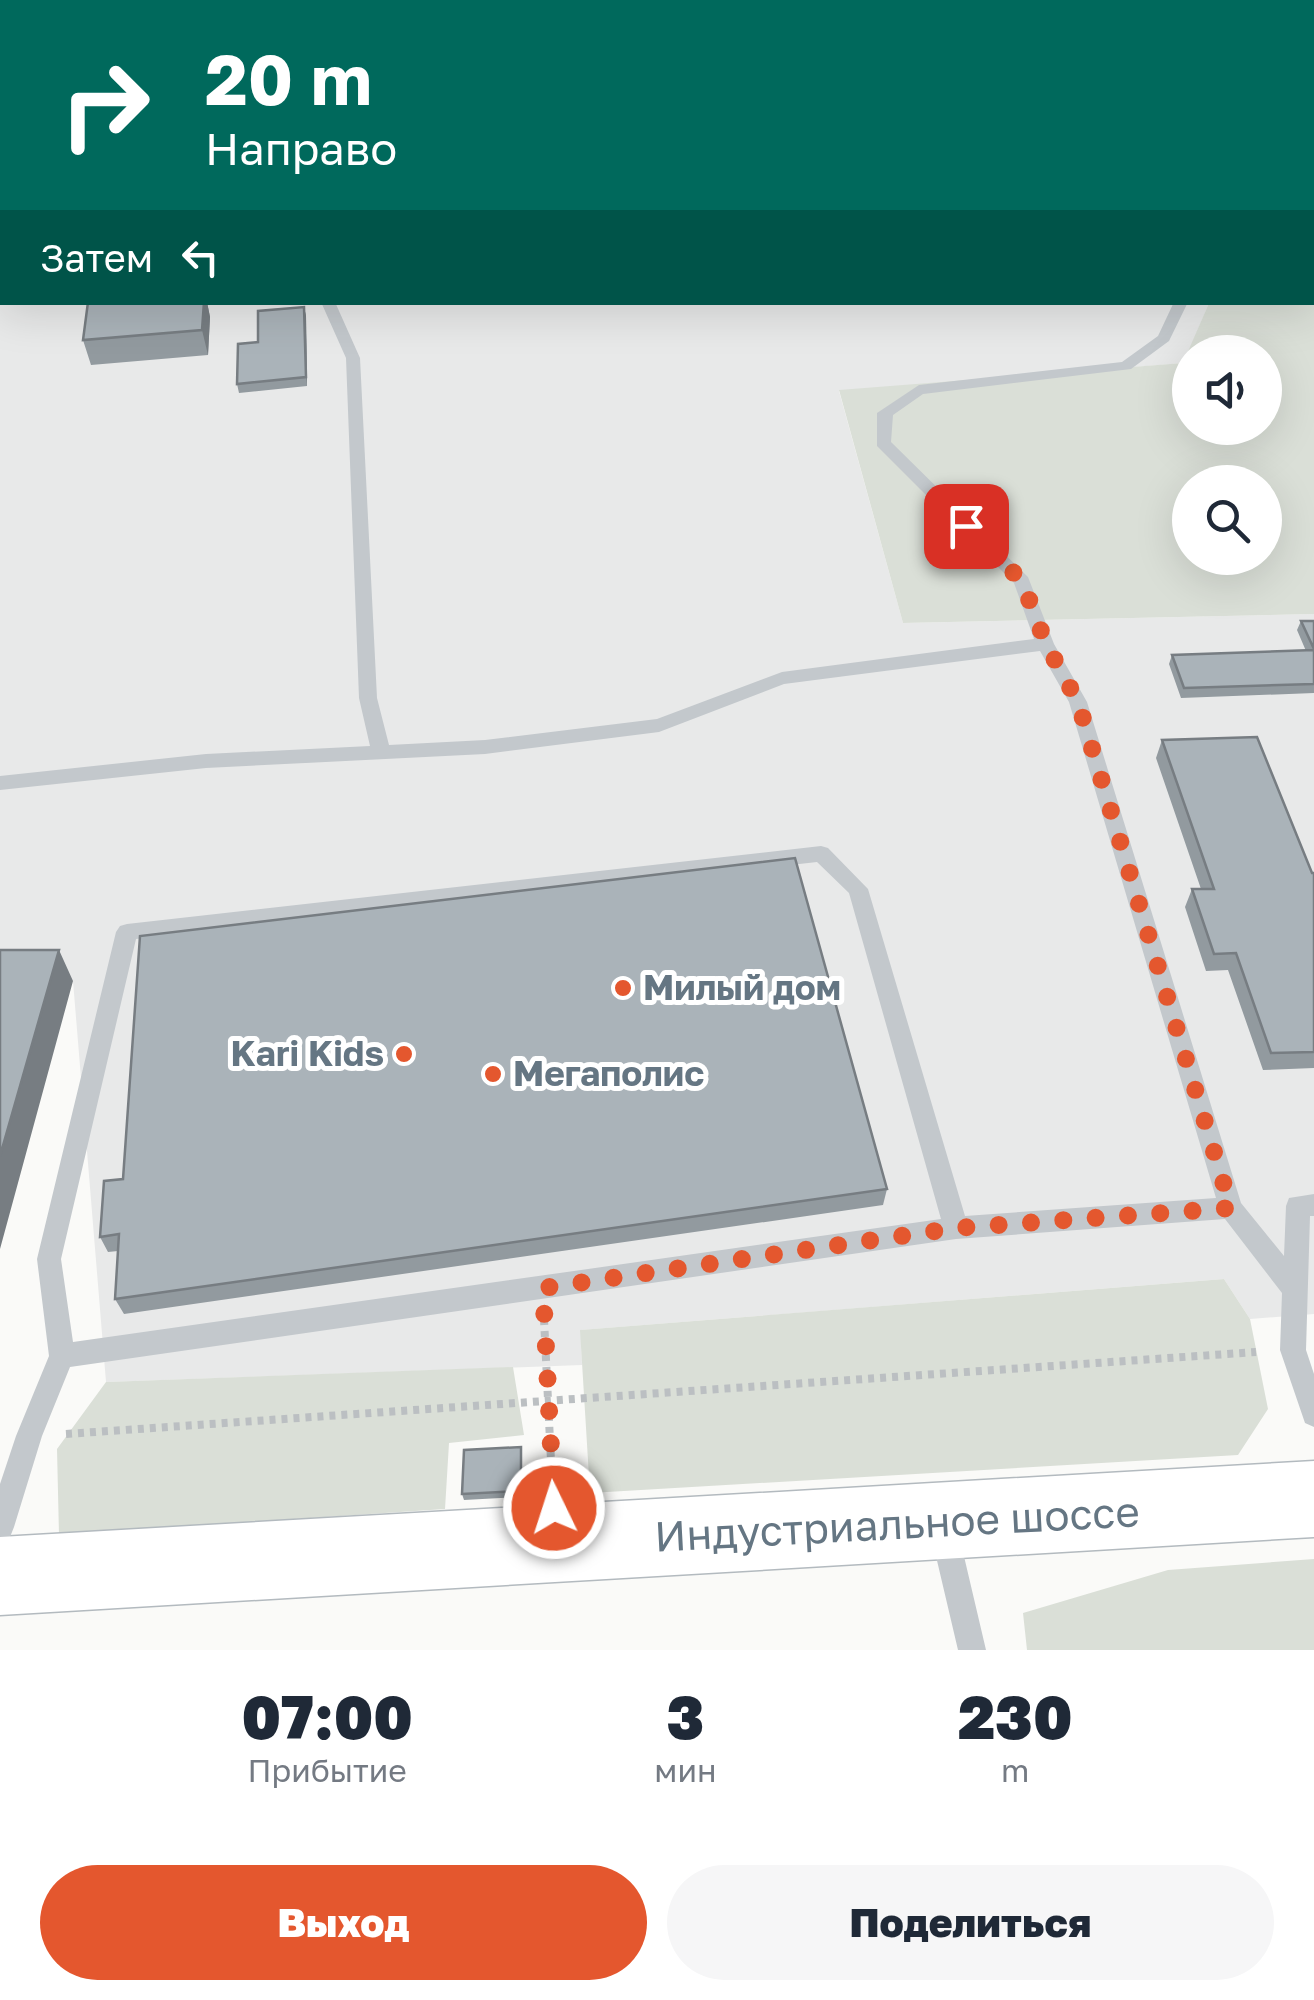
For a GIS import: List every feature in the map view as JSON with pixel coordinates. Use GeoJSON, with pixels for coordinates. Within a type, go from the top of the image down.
{"type":"FeatureCollection","features":[{"type":"Feature","properties":{"kind":"main road","name":"Индустриальное шоссе"},"geometry":{"type":"LineString","coordinates":[[0,1576],[942,1524],[1314,1499]]}},
{"type":"Feature","properties":{"kind":"lane"},"geometry":{"type":"LineString","coordinates":[[329,305],[353,358],[368,698],[381,752]]}},
{"type":"Feature","properties":{"kind":"lane"},"geometry":{"type":"LineString","coordinates":[[1180,305],[1164,338],[1126,366],[918,390],[885,413],[883,443],[1022,581],[1046,644],[1078,702],[1231,1208],[1295,1289]]}},
{"type":"Feature","properties":{"kind":"lane"},"geometry":{"type":"LineString","coordinates":[[0,782],[206,760],[485,747],[659,726],[782,678],[1046,644]]}},
{"type":"Feature","properties":{"kind":"lane"},"geometry":{"type":"LineString","coordinates":[[0,1527],[29,1436],[62,1356],[49,1259],[127,932],[821,854],[858,889],[956,1228]]}},
{"type":"Feature","properties":{"kind":"lane"},"geometry":{"type":"LineString","coordinates":[[1314,1205],[1298,1206],[1294,1350],[1314,1414]]}},
{"type":"Feature","properties":{"kind":"lane"},"geometry":{"type":"LineString","coordinates":[[62,1356],[956,1228],[1231,1208]]}},
{"type":"Feature","properties":{"kind":"lane"},"geometry":{"type":"LineString","coordinates":[[942,1524],[972,1650]]}},
{"type":"Feature","properties":{"kind":"path"},"geometry":{"type":"LineString","coordinates":[[543,1288],[556,1543]]}},
{"type":"Feature","properties":{"kind":"path"},"geometry":{"type":"LineString","coordinates":[[29,1436],[1294,1350]]}},
{"type":"Feature","properties":{"kind":"shaded area"},"geometry":{"type":"Polygon","coordinates":[[[0,305],[1208,305],[1196,335],[1172,335],[1172,364],[839,391],[903,623],[1314,614],[1314,1314],[1250,1319],[1224,1279],[581,1330],[582,1365],[106,1382],[73,981],[68,979],[0,1011],[0,305]]]}},
{"type":"Feature","properties":{"kind":"shaded area"},"geometry":{"type":"Polygon","coordinates":[[[1208,305],[1314,305],[1314,614],[903,623],[839,390],[1172,364],[1172,445],[1282,445],[1282,335],[1195,335],[1208,305]]]}},
{"type":"Feature","properties":{"kind":"shaded area"},"geometry":{"type":"Polygon","coordinates":[[[1224,1279],[1250,1319],[1268,1409],[1238,1455],[590,1493],[580,1330],[1224,1279]]]}},
{"type":"Feature","properties":{"kind":"shaded area"},"geometry":{"type":"Polygon","coordinates":[[[513,1367],[524,1435],[449,1443],[445,1509],[59,1535],[57,1449],[106,1382],[513,1367]]]}},
{"type":"Feature","properties":{"kind":"shaded area"},"geometry":{"type":"Polygon","coordinates":[[[1314,1559],[1314,1650],[1027,1650],[1023,1613],[1168,1570],[1314,1559]]]}},
{"type":"Feature","properties":{"kind":"building"},"geometry":{"type":"Polygon","coordinates":[[[88,305],[204,305],[202,330],[83,340],[88,305]]]}},
{"type":"Feature","properties":{"kind":"building"},"geometry":{"type":"Polygon","coordinates":[[[304,307],[306,377],[237,384],[238,344],[258,342],[258,311],[304,307]]]}},
{"type":"Feature","properties":{"kind":"building"},"geometry":{"type":"Polygon","coordinates":[[[1301,621],[1314,621],[1314,649],[1301,621]]]}},
{"type":"Feature","properties":{"kind":"building"},"geometry":{"type":"Polygon","coordinates":[[[1314,650],[1314,684],[1184,688],[1172,655],[1314,650]]]}},
{"type":"Feature","properties":{"kind":"building"},"geometry":{"type":"Polygon","coordinates":[[[1257,737],[1314,873],[1314,1052],[1271,1053],[1236,953],[1214,954],[1192,889],[1214,889],[1162,740],[1257,737]]]}},
{"type":"Feature","properties":{"kind":"building","name":"Мегаполис"},"geometry":{"type":"Polygon","coordinates":[[[795,858],[887,1189],[115,1299],[119,1234],[100,1237],[104,1181],[123,1179],[140,936],[795,858]]]}},
{"type":"Feature","properties":{"kind":"building"},"geometry":{"type":"Polygon","coordinates":[[[0,950],[59,950],[0,1156],[0,950]]]}},
{"type":"Feature","properties":{"kind":"building"},"geometry":{"type":"Polygon","coordinates":[[[521,1447],[521,1491],[462,1494],[464,1450],[521,1447]]]}},
{"type":"Feature","properties":{"kind":"place","name":"Милый дом"},"geometry":{"type":"Point","coordinates":[623,988]}},
{"type":"Feature","properties":{"kind":"place","name":"Kari Kids"},"geometry":{"type":"Point","coordinates":[404,1054]}},
{"type":"Feature","properties":{"kind":"place","name":"Мегаполис"},"geometry":{"type":"Point","coordinates":[493,1074]}},
{"type":"Feature","properties":{"kind":"route"},"geometry":{"type":"LineString","coordinates":[[554,1508],[543,1288],[956,1228],[1231,1208],[1078,702],[1046,644],[1022,581],[966,526]]}}]}
